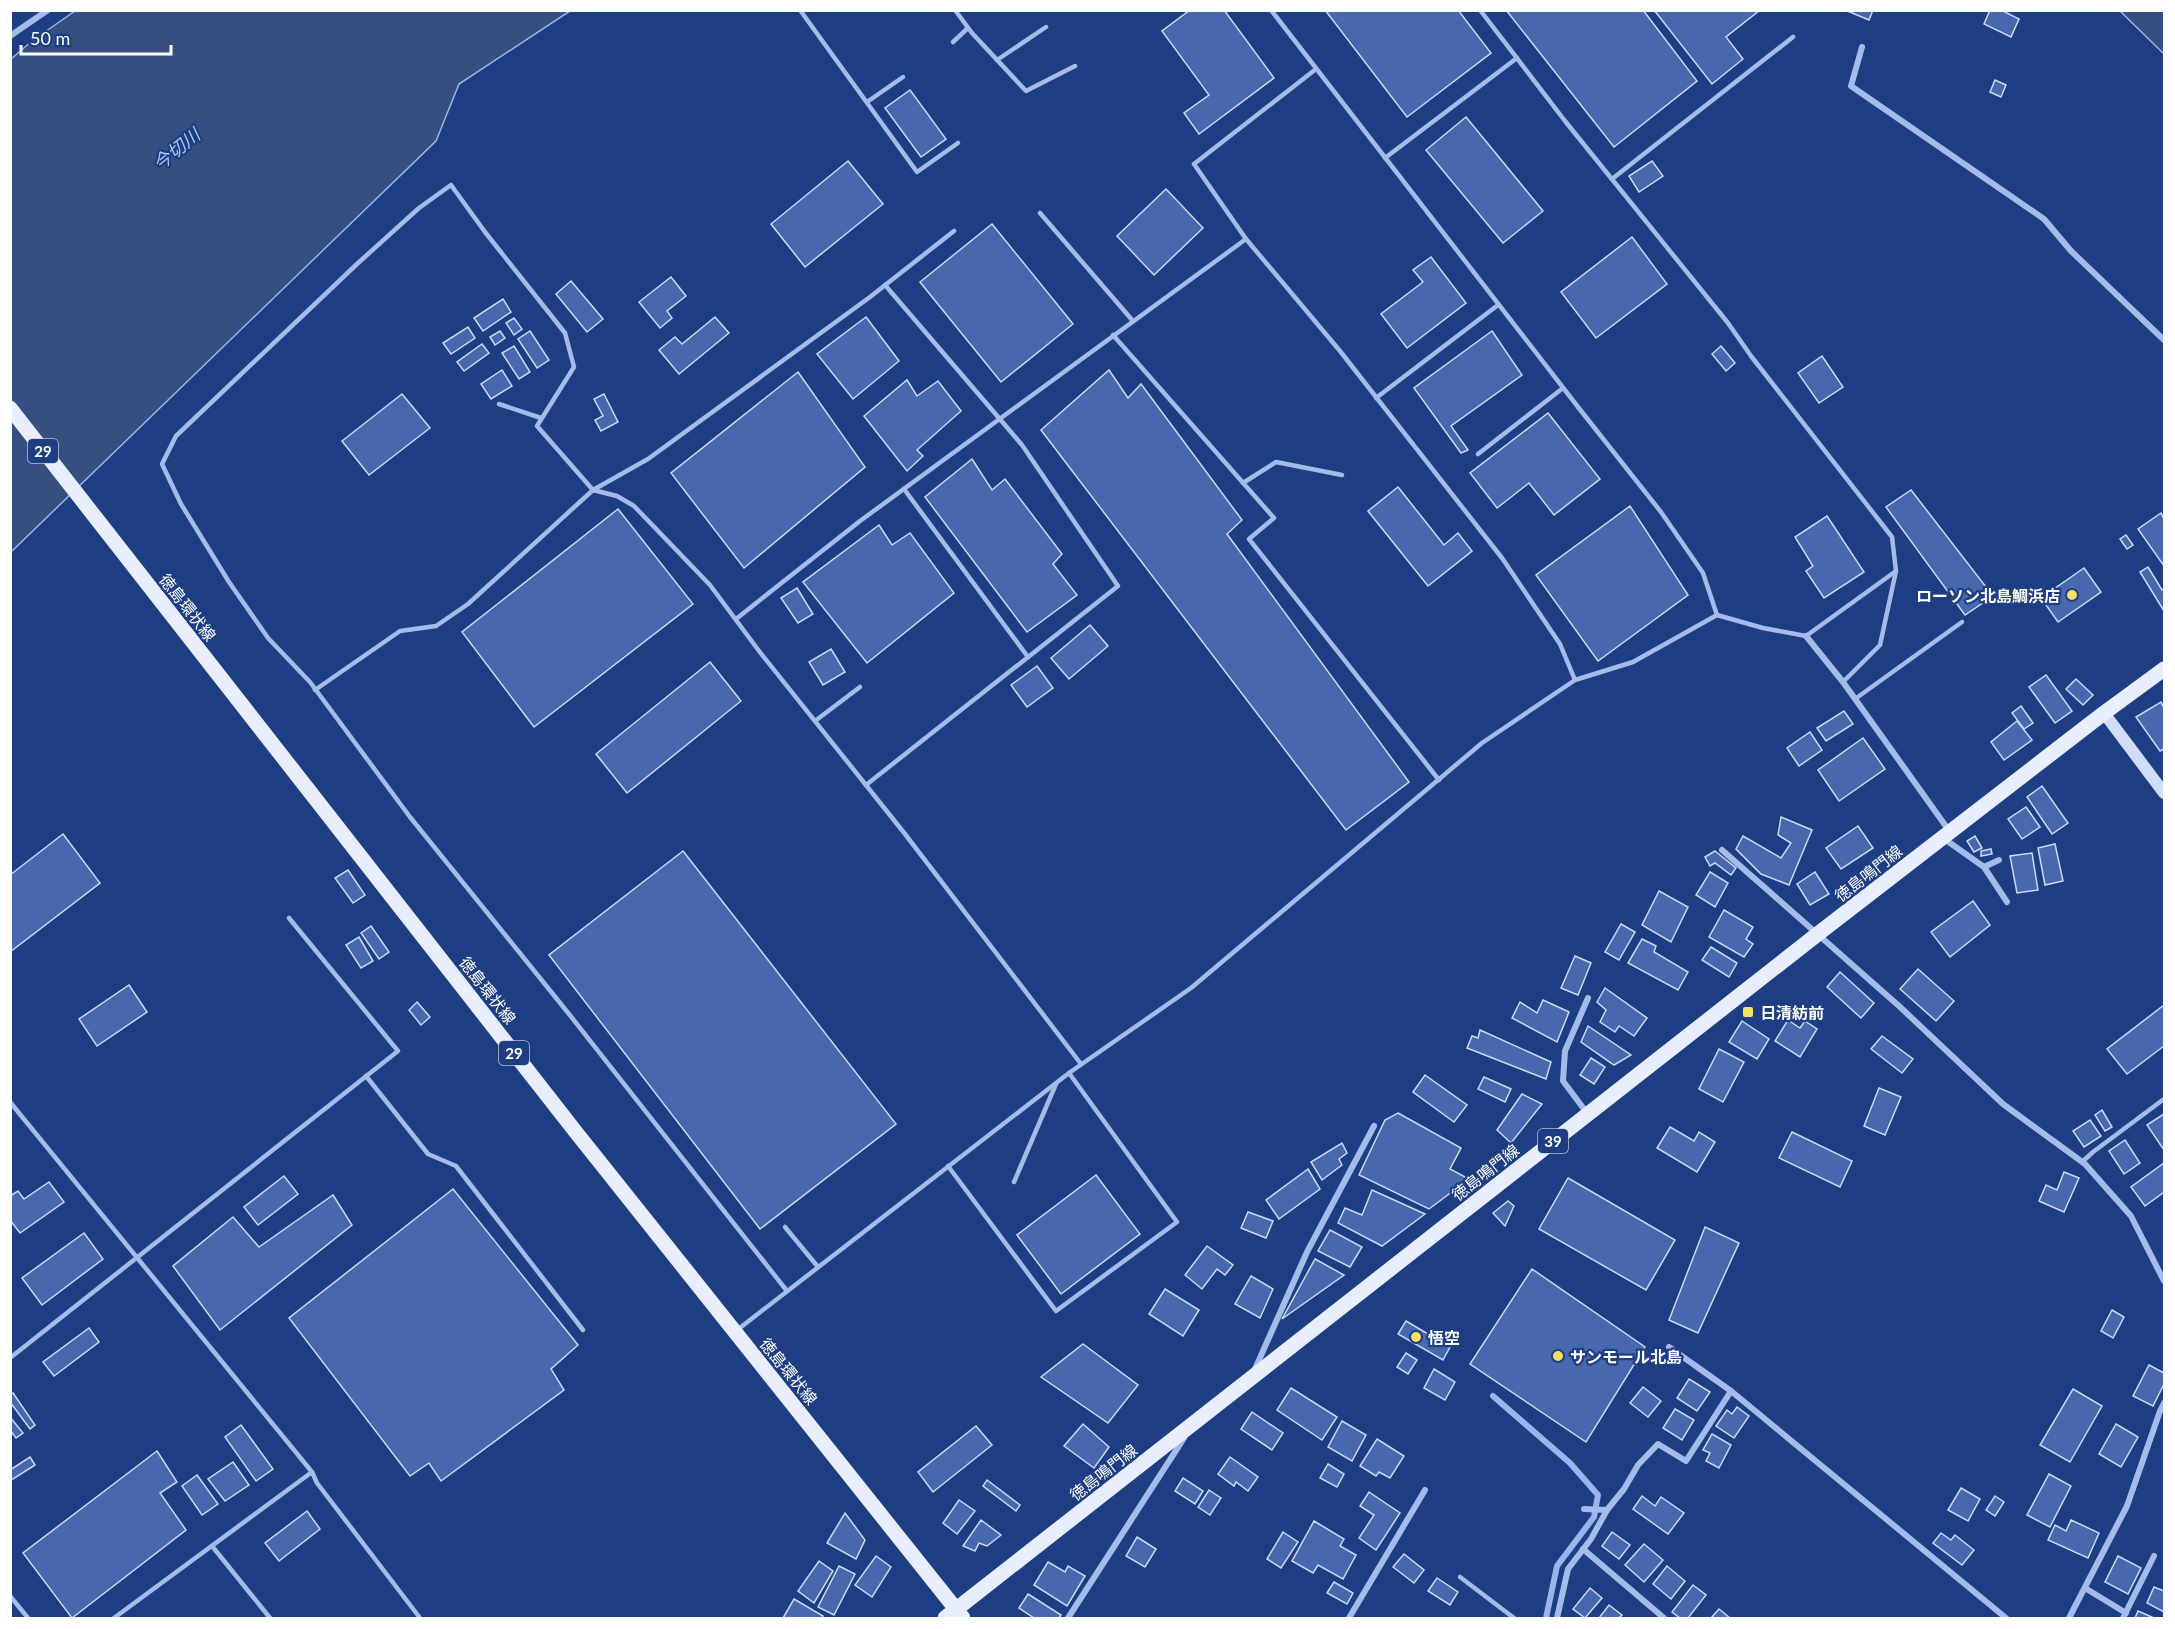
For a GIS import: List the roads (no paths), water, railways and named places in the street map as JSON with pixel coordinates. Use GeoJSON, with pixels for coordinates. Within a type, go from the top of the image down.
{"type":"FeatureCollection","features":[{"type":"Feature","properties":{"kind":"main road","name":"徳島環状線"},"geometry":{"type":"LineString","coordinates":[[10,408],[955,1616]]}},
{"type":"Feature","properties":{"kind":"main road","name":"徳島鳴門線"},"geometry":{"type":"LineString","coordinates":[[955,1616],[1194,1423],[1819,933],[2164,669]]}},
{"type":"Feature","properties":{"kind":"street"},"geometry":{"type":"LineString","coordinates":[[10,36],[48,10]]}},
{"type":"Feature","properties":{"kind":"street"},"geometry":{"type":"LineString","coordinates":[[1862,48],[1851,86],[2044,219],[2071,250],[2164,340]]}},
{"type":"Feature","properties":{"kind":"street"},"geometry":{"type":"LineString","coordinates":[[1806,636],[1855,699],[1946,835],[1984,867],[2007,902]]}},
{"type":"Feature","properties":{"kind":"street"},"geometry":{"type":"LineString","coordinates":[[2104,713],[2164,793]]}},
{"type":"Feature","properties":{"kind":"street"},"geometry":{"type":"LineString","coordinates":[[1722,850],[1819,933],[2003,1104],[2082,1162],[2132,1216],[2164,1281]]}},
{"type":"Feature","properties":{"kind":"street"},"geometry":{"type":"LineString","coordinates":[[1984,867],[1999,860]]}},
{"type":"Feature","properties":{"kind":"street"},"geometry":{"type":"LineString","coordinates":[[1588,998],[1565,1051],[1563,1081],[1588,1114]]}},
{"type":"Feature","properties":{"kind":"street"},"geometry":{"type":"LineString","coordinates":[[1251,1378],[1307,1252],[1374,1126]]}},
{"type":"Feature","properties":{"kind":"street"},"geometry":{"type":"LineString","coordinates":[[1670,1347],[1731,1391],[2006,1618]]}},
{"type":"Feature","properties":{"kind":"street"},"geometry":{"type":"LineString","coordinates":[[1557,1618],[1568,1569],[1638,1465],[1658,1444],[1686,1461],[1731,1391]]}},
{"type":"Feature","properties":{"kind":"street"},"geometry":{"type":"LineString","coordinates":[[2069,1618],[2127,1506],[2164,1403]]}},
{"type":"Feature","properties":{"kind":"street"},"geometry":{"type":"LineString","coordinates":[[1068,1618],[1194,1423]]}},
{"type":"Feature","properties":{"kind":"street"},"geometry":{"type":"LineString","coordinates":[[1349,1618],[1425,1490]]}},
{"type":"Feature","properties":{"kind":"street"},"geometry":{"type":"LineString","coordinates":[[1584,1509],[1607,1510]]}},
{"type":"Feature","properties":{"kind":"street"},"geometry":{"type":"LineString","coordinates":[[1583,1549],[1664,1618]]}},
{"type":"Feature","properties":{"kind":"street"},"geometry":{"type":"LineString","coordinates":[[2085,1588],[2125,1616],[2154,1556]]}},
{"type":"Feature","properties":{"kind":"lane"},"geometry":{"type":"LineString","coordinates":[[800,10],[917,172],[957,143]]}},
{"type":"Feature","properties":{"kind":"lane"},"geometry":{"type":"LineString","coordinates":[[954,10],[1026,91],[1075,66]]}},
{"type":"Feature","properties":{"kind":"lane"},"geometry":{"type":"LineString","coordinates":[[1271,10],[1661,512],[1703,573],[1717,615]]}},
{"type":"Feature","properties":{"kind":"lane"},"geometry":{"type":"LineString","coordinates":[[1480,10],[1728,323],[1750,356],[1892,537],[1896,571],[1880,645],[1843,682]]}},
{"type":"Feature","properties":{"kind":"lane"},"geometry":{"type":"LineString","coordinates":[[997,60],[1046,27]]}},
{"type":"Feature","properties":{"kind":"lane"},"geometry":{"type":"LineString","coordinates":[[953,42],[968,28]]}},
{"type":"Feature","properties":{"kind":"lane"},"geometry":{"type":"LineString","coordinates":[[1612,179],[1793,37]]}},
{"type":"Feature","properties":{"kind":"lane"},"geometry":{"type":"LineString","coordinates":[[1385,158],[1517,58]]}},
{"type":"Feature","properties":{"kind":"lane"},"geometry":{"type":"LineString","coordinates":[[1316,69],[1194,164],[1246,239],[1340,351],[1502,558],[1560,644],[1575,680]]}},
{"type":"Feature","properties":{"kind":"lane"},"geometry":{"type":"LineString","coordinates":[[867,102],[903,77]]}},
{"type":"Feature","properties":{"kind":"lane"},"geometry":{"type":"LineString","coordinates":[[787,1291],[569,1014],[410,817],[315,690],[268,638],[229,582],[181,504],[162,464],[176,436],[419,208],[451,185],[565,333],[574,367],[537,426],[593,490],[616,496],[634,506],[710,585],[1081,1064]]}},
{"type":"Feature","properties":{"kind":"lane"},"geometry":{"type":"LineString","coordinates":[[1040,213],[1132,321]]}},
{"type":"Feature","properties":{"kind":"lane"},"geometry":{"type":"LineString","coordinates":[[315,690],[400,631],[436,626],[468,604],[593,490],[648,459],[885,285],[954,231]]}},
{"type":"Feature","properties":{"kind":"lane"},"geometry":{"type":"LineString","coordinates":[[736,619],[904,489],[1246,239]]}},
{"type":"Feature","properties":{"kind":"lane"},"geometry":{"type":"LineString","coordinates":[[866,785],[1118,586],[1022,445],[885,285]]}},
{"type":"Feature","properties":{"kind":"lane"},"geometry":{"type":"LineString","coordinates":[[1376,398],[1498,305]]}},
{"type":"Feature","properties":{"kind":"lane"},"geometry":{"type":"LineString","coordinates":[[1113,335],[1274,518],[1249,539],[1439,780]]}},
{"type":"Feature","properties":{"kind":"lane"},"geometry":{"type":"LineString","coordinates":[[1478,454],[1563,388]]}},
{"type":"Feature","properties":{"kind":"lane"},"geometry":{"type":"LineString","coordinates":[[499,404],[541,418]]}},
{"type":"Feature","properties":{"kind":"lane"},"geometry":{"type":"LineString","coordinates":[[1243,483],[1276,462],[1342,476]]}},
{"type":"Feature","properties":{"kind":"lane"},"geometry":{"type":"LineString","coordinates":[[904,489],[1028,657]]}},
{"type":"Feature","properties":{"kind":"lane"},"geometry":{"type":"LineString","coordinates":[[741,1327],[1057,1082],[1191,988],[1482,743],[1575,680],[1633,662],[1717,615],[1763,628],[1806,636],[1896,571]]}},
{"type":"Feature","properties":{"kind":"lane"},"geometry":{"type":"LineString","coordinates":[[1855,699],[1962,622]]}},
{"type":"Feature","properties":{"kind":"lane"},"geometry":{"type":"LineString","coordinates":[[815,721],[860,687]]}},
{"type":"Feature","properties":{"kind":"lane"},"geometry":{"type":"LineString","coordinates":[[10,1358],[398,1051],[289,918]]}},
{"type":"Feature","properties":{"kind":"lane"},"geometry":{"type":"LineString","coordinates":[[948,1166],[1056,1311],[1177,1222],[1069,1073]]}},
{"type":"Feature","properties":{"kind":"lane"},"geometry":{"type":"LineString","coordinates":[[366,1076],[428,1154],[456,1166],[583,1330]]}},
{"type":"Feature","properties":{"kind":"lane"},"geometry":{"type":"LineString","coordinates":[[1014,1182],[1057,1082]]}},
{"type":"Feature","properties":{"kind":"lane"},"geometry":{"type":"LineString","coordinates":[[2082,1162],[2164,1099]]}},
{"type":"Feature","properties":{"kind":"lane"},"geometry":{"type":"LineString","coordinates":[[10,1102],[312,1472],[317,1483],[420,1618]]}},
{"type":"Feature","properties":{"kind":"lane"},"geometry":{"type":"LineString","coordinates":[[785,1227],[818,1267]]}},
{"type":"Feature","properties":{"kind":"lane"},"geometry":{"type":"LineString","coordinates":[[114,1618],[312,1472]]}},
{"type":"Feature","properties":{"kind":"lane"},"geometry":{"type":"LineString","coordinates":[[212,1546],[270,1618]]}},
{"type":"Feature","properties":{"kind":"lane"},"geometry":{"type":"LineString","coordinates":[[1460,1577],[1514,1618]]}},
{"type":"Feature","properties":{"kind":"lane"},"geometry":{"type":"LineString","coordinates":[[10,1596],[28,1618]]}},
{"type":"Feature","properties":{"kind":"water","name":"今切川"},"geometry":{"type":"Polygon","coordinates":[[[75,11],[570,11],[459,84],[436,141],[11,552],[11,59],[75,11]]]}},
{"type":"Feature","properties":{"kind":"water"},"geometry":{"type":"Polygon","coordinates":[[[2120,11],[2164,11],[2164,54],[2120,11]]]}},
{"type":"Feature","properties":{"kind":"waterway"},"geometry":{"type":"LineString","coordinates":[[1493,1396],[1570,1463],[1598,1495],[1594,1517],[1557,1566],[1546,1618]]}},
{"type":"Feature","properties":{"kind":"place","name":"ローソン北島鯛浜店"},"geometry":{"type":"Point","coordinates":[2072,595]}},
{"type":"Feature","properties":{"kind":"place","name":"日清紡前"},"geometry":{"type":"Point","coordinates":[1748,1012]}},
{"type":"Feature","properties":{"kind":"place","name":"悟空"},"geometry":{"type":"Point","coordinates":[1416,1337]}},
{"type":"Feature","properties":{"kind":"place","name":"サンモール北島"},"geometry":{"type":"Point","coordinates":[1558,1356]}}]}
